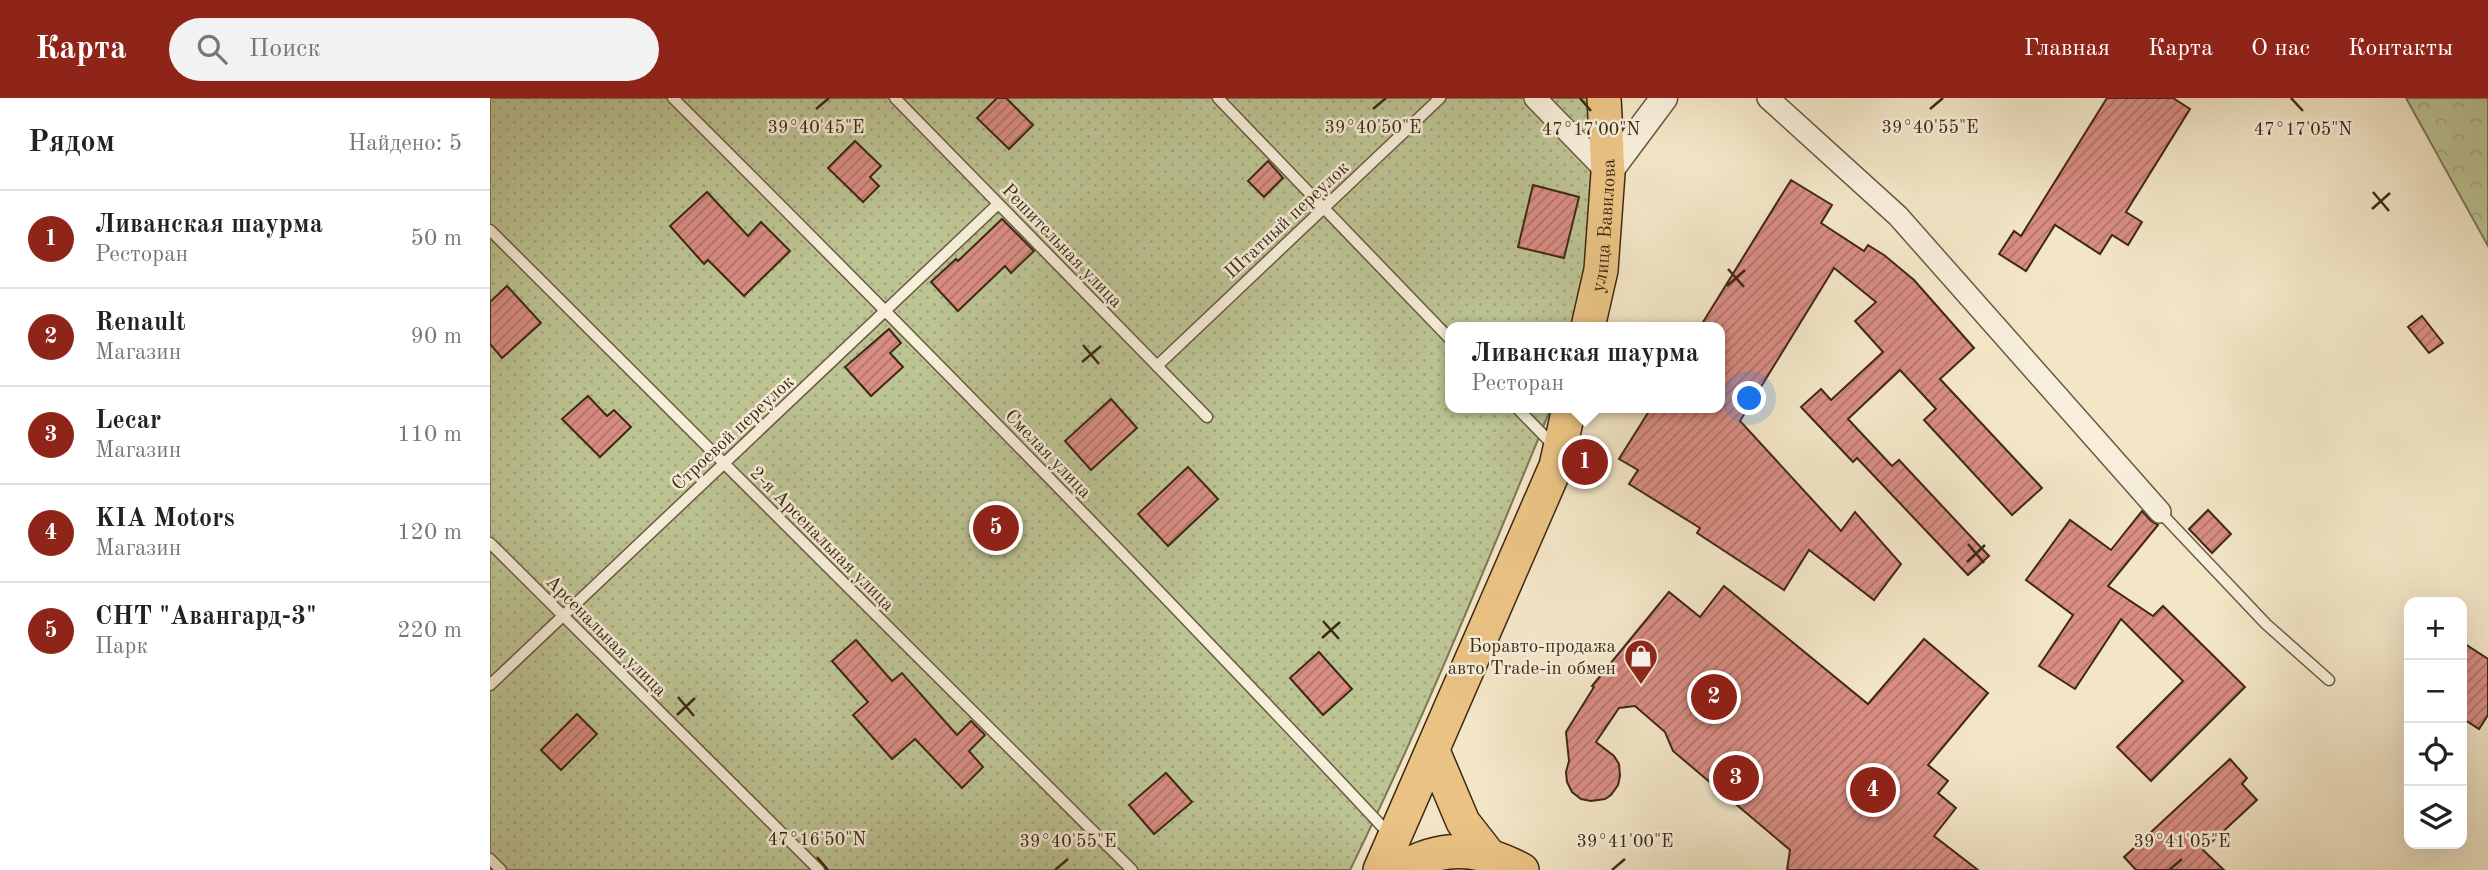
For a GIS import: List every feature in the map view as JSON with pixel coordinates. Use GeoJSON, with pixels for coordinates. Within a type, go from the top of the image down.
{"type":"FeatureCollection","features":[{"type":"Feature","properties":{"kind":"main road"},"geometry":{"type":"LineString","coordinates":[[1604,98],[1608,173]]}},
{"type":"Feature","properties":{"kind":"main road","name":"улица Вавилова"},"geometry":{"type":"LineString","coordinates":[[1589,322],[1601,270],[1608,173]]}},
{"type":"Feature","properties":{"kind":"main road"},"geometry":{"type":"LineString","coordinates":[[1380,870],[1397,854],[1433,751],[1556,467],[1568,413]]}},
{"type":"Feature","properties":{"kind":"main road"},"geometry":{"type":"LineString","coordinates":[[1433,751],[1463,822],[1488,854]]}},
{"type":"Feature","properties":{"kind":"main road"},"geometry":{"type":"LineString","coordinates":[[1397,854],[1426,857],[1452,850],[1488,854],[1522,870]]}},
{"type":"Feature","properties":{"kind":"street"},"geometry":{"type":"LineString","coordinates":[[1535,98],[1608,173]]}},
{"type":"Feature","properties":{"kind":"street","name":"улица Вавилова"},"geometry":{"type":"LineString","coordinates":[[1608,173],[1664,98]]}},
{"type":"Feature","properties":{"kind":"street"},"geometry":{"type":"LineString","coordinates":[[1768,98],[1898,216],[2160,512]]}},
{"type":"Feature","properties":{"kind":"lane","name":"Смелая улица"},"geometry":{"type":"LineString","coordinates":[[673,98],[886,310],[1304,741],[1397,854]]}},
{"type":"Feature","properties":{"kind":"lane","name":"Решительная улица"},"geometry":{"type":"LineString","coordinates":[[895,98],[1207,417]]}},
{"type":"Feature","properties":{"kind":"lane"},"geometry":{"type":"LineString","coordinates":[[1218,98],[1445,333]]}},
{"type":"Feature","properties":{"kind":"lane","name":"Штатный переулок"},"geometry":{"type":"LineString","coordinates":[[1157,366],[1440,98]]}},
{"type":"Feature","properties":{"kind":"lane","name":"Строевой переулок"},"geometry":{"type":"LineString","coordinates":[[490,685],[998,204]]}},
{"type":"Feature","properties":{"kind":"lane","name":"2-я Арсенальная улица"},"geometry":{"type":"LineString","coordinates":[[490,230],[1132,870]]}},
{"type":"Feature","properties":{"kind":"lane"},"geometry":{"type":"LineString","coordinates":[[1522,413],[1559,451]]}},
{"type":"Feature","properties":{"kind":"lane"},"geometry":{"type":"LineString","coordinates":[[2160,512],[2266,624],[2329,680]]}},
{"type":"Feature","properties":{"kind":"lane","name":"Арсенальная улица"},"geometry":{"type":"LineString","coordinates":[[490,543],[819,870]]}},
{"type":"Feature","properties":{"kind":"lane"},"geometry":{"type":"LineString","coordinates":[[490,859],[501,870]]}},
{"type":"Feature","properties":{"kind":"green space"},"geometry":{"type":"Polygon","coordinates":[[[490,98],[1589,98],[1593,124],[1590,245],[1572,322],[1445,322],[1445,413],[1549,413],[1429,698],[1350,870],[490,870],[490,98]]]}},
{"type":"Feature","properties":{"kind":"green space"},"geometry":{"type":"Polygon","coordinates":[[[2406,98],[2488,98],[2488,246],[2406,98]]]}},
{"type":"Feature","properties":{"kind":"building"},"geometry":{"type":"Polygon","coordinates":[[[997,98],[1006,98],[1033,125],[1009,149],[977,118],[997,98]]]}},
{"type":"Feature","properties":{"kind":"building"},"geometry":{"type":"Polygon","coordinates":[[[2107,98],[2173,98],[2190,109],[2126,212],[2142,222],[2128,245],[2112,235],[2100,254],[2055,225],[2026,271],[1999,254],[2014,231],[2021,236],[2107,98]]]}},
{"type":"Feature","properties":{"kind":"building"},"geometry":{"type":"Polygon","coordinates":[[[855,141],[881,166],[870,177],[879,186],[863,202],[828,168],[855,141]]]}},
{"type":"Feature","properties":{"kind":"building"},"geometry":{"type":"Polygon","coordinates":[[[1268,161],[1283,178],[1264,197],[1248,181],[1268,161]]]}},
{"type":"Feature","properties":{"kind":"building"},"geometry":{"type":"Polygon","coordinates":[[[1791,180],[1832,205],[1821,223],[1864,251],[1868,245],[1884,255],[1914,280],[1974,348],[1940,379],[2042,488],[2012,515],[1924,420],[1936,409],[1900,370],[1848,419],[1892,466],[1899,460],[1989,556],[1968,575],[1857,458],[1853,462],[1801,407],[1821,389],[1831,400],[1883,352],[1855,321],[1876,302],[1834,268],[1740,421],[1841,531],[1855,512],[1901,564],[1874,600],[1809,550],[1784,590],[1697,533],[1700,528],[1629,484],[1638,470],[1619,459],[1648,413],[1725,413],[1725,322],[1703,322],[1791,180]]]}},
{"type":"Feature","properties":{"kind":"building"},"geometry":{"type":"Polygon","coordinates":[[[1533,185],[1579,197],[1564,258],[1518,247],[1533,185]]]}},
{"type":"Feature","properties":{"kind":"building"},"geometry":{"type":"Polygon","coordinates":[[[707,192],[748,236],[761,222],[790,251],[744,296],[708,260],[704,264],[670,226],[707,192]]]}},
{"type":"Feature","properties":{"kind":"building"},"geometry":{"type":"Polygon","coordinates":[[[1002,219],[1034,251],[1011,273],[1005,266],[958,311],[931,282],[956,259],[958,261],[1002,219]]]}},
{"type":"Feature","properties":{"kind":"building"},"geometry":{"type":"Polygon","coordinates":[[[507,286],[541,323],[502,358],[490,344],[490,302],[507,286]]]}},
{"type":"Feature","properties":{"kind":"building"},"geometry":{"type":"Polygon","coordinates":[[[2422,316],[2443,343],[2429,353],[2408,327],[2422,316]]]}},
{"type":"Feature","properties":{"kind":"building"},"geometry":{"type":"Polygon","coordinates":[[[889,329],[901,343],[890,353],[903,367],[871,396],[845,367],[889,329]]]}},
{"type":"Feature","properties":{"kind":"building"},"geometry":{"type":"Polygon","coordinates":[[[588,396],[607,416],[614,410],[631,427],[600,457],[562,419],[588,396]]]}},
{"type":"Feature","properties":{"kind":"building"},"geometry":{"type":"Polygon","coordinates":[[[1111,399],[1137,428],[1091,470],[1065,441],[1111,399]]]}},
{"type":"Feature","properties":{"kind":"building"},"geometry":{"type":"Polygon","coordinates":[[[1188,467],[1218,499],[1168,546],[1138,514],[1188,467]]]}},
{"type":"Feature","properties":{"kind":"building"},"geometry":{"type":"Polygon","coordinates":[[[2208,510],[2231,534],[2212,553],[2189,529],[2208,510]]]}},
{"type":"Feature","properties":{"kind":"building"},"geometry":{"type":"Polygon","coordinates":[[[2142,511],[2158,525],[2108,586],[2153,616],[2163,606],[2245,687],[2151,781],[2117,747],[2183,681],[2121,619],[2075,689],[2039,666],[2073,615],[2026,580],[2070,520],[2111,550],[2142,511]]]}},
{"type":"Feature","properties":{"kind":"building"},"geometry":{"type":"Polygon","coordinates":[[[1724,586],[1868,704],[1924,639],[1988,693],[1928,765],[1948,781],[1938,793],[1956,808],[1934,836],[1978,870],[1787,870],[1790,850],[1673,751],[1665,732],[1635,706],[1619,708],[1596,742],[1614,756],[1619,764],[1618,785],[1611,795],[1605,799],[1591,801],[1581,799],[1572,792],[1566,772],[1569,761],[1566,732],[1594,687],[1592,686],[1669,592],[1700,617],[1724,586]]]}},
{"type":"Feature","properties":{"kind":"building"},"geometry":{"type":"Polygon","coordinates":[[[856,640],[892,681],[902,673],[957,735],[971,721],[985,735],[969,751],[983,767],[962,788],[915,739],[892,759],[853,715],[868,702],[832,661],[856,640]]]}},
{"type":"Feature","properties":{"kind":"building"},"geometry":{"type":"Polygon","coordinates":[[[2467,645],[2488,659],[2488,715],[2479,729],[2467,721],[2467,645]]]}},
{"type":"Feature","properties":{"kind":"building"},"geometry":{"type":"Polygon","coordinates":[[[1319,652],[1352,689],[1323,715],[1290,678],[1319,652]]]}},
{"type":"Feature","properties":{"kind":"building"},"geometry":{"type":"Polygon","coordinates":[[[577,714],[597,734],[561,770],[541,750],[577,714]]]}},
{"type":"Feature","properties":{"kind":"building"},"geometry":{"type":"Polygon","coordinates":[[[2230,759],[2247,778],[2242,784],[2257,800],[2203,850],[2224,870],[2136,870],[2124,857],[2230,759]]]}},
{"type":"Feature","properties":{"kind":"building"},"geometry":{"type":"Polygon","coordinates":[[[1166,773],[1192,802],[1154,834],[1129,805],[1166,773]]]}},
{"type":"Feature","properties":{"kind":"place","name":"Ливанская шаурма"},"geometry":{"type":"Point","coordinates":[1585,462]}},
{"type":"Feature","properties":{"kind":"place","name":"СНТ \"Авангард-3\""},"geometry":{"type":"Point","coordinates":[996,528]}},
{"type":"Feature","properties":{"kind":"place","name":"Боравто-продажа авто Trade-in обмен"},"geometry":{"type":"Point","coordinates":[1641,686]}},
{"type":"Feature","properties":{"kind":"place","name":"Renault"},"geometry":{"type":"Point","coordinates":[1714,697]}},
{"type":"Feature","properties":{"kind":"place","name":"Lecar"},"geometry":{"type":"Point","coordinates":[1736,778]}},
{"type":"Feature","properties":{"kind":"place","name":"KIA Motors"},"geometry":{"type":"Point","coordinates":[1873,790]}}]}
